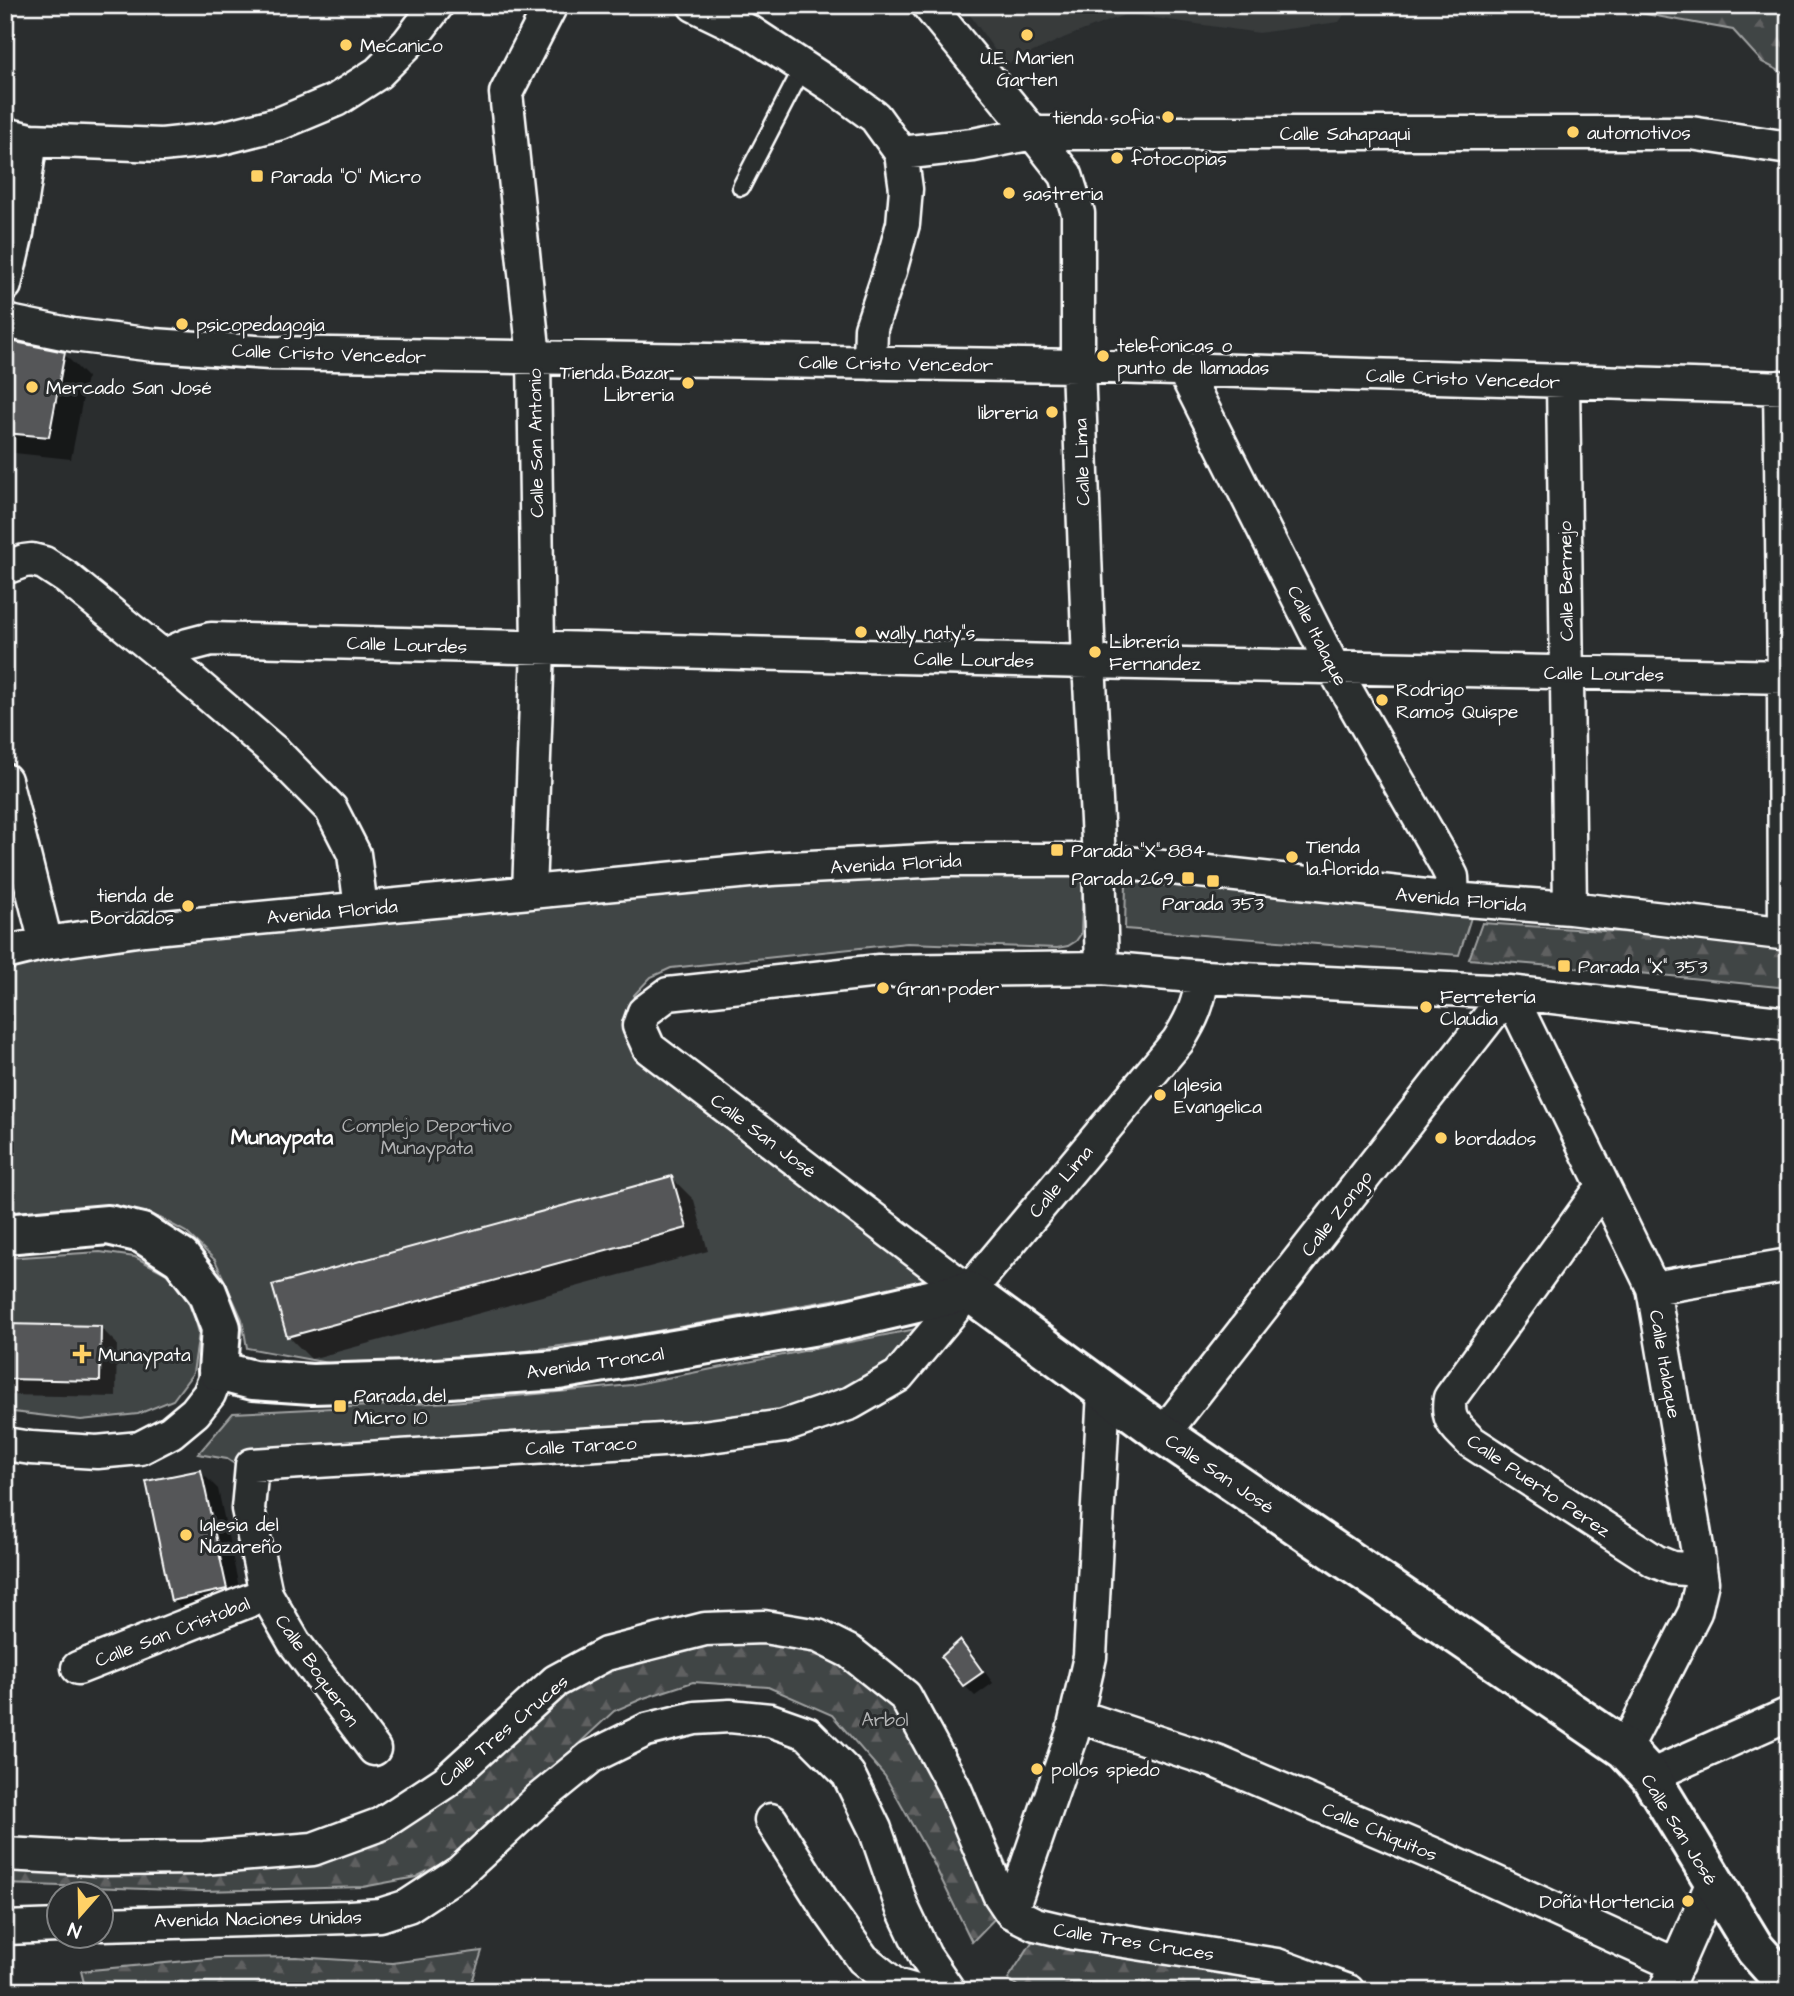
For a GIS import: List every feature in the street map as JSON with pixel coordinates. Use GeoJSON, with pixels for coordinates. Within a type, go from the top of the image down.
{"type":"FeatureCollection","features":[{"type":"Feature","properties":{"kind":"street"},"geometry":{"type":"LineString","coordinates":[[6,281],[17,233],[18,137],[162,145],[218,139],[281,123],[336,100],[378,73],[408,43],[437,5]]}},
{"type":"Feature","properties":{"kind":"street","name":"Calle San Antonio"},"geometry":{"type":"LineString","coordinates":[[529,892],[538,648],[534,357],[506,93],[551,5]]}},
{"type":"Feature","properties":{"kind":"street"},"geometry":{"type":"LineString","coordinates":[[694,5],[750,32],[875,117],[901,153],[906,189],[903,224],[871,328],[870,363]]}},
{"type":"Feature","properties":{"kind":"street","name":"Calle Lima"},"geometry":{"type":"LineString","coordinates":[[928,5],[1066,175],[1078,213],[1078,366],[1102,968]]}},
{"type":"Feature","properties":{"kind":"street","name":"Calle Sahapaqui"},"geometry":{"type":"LineString","coordinates":[[901,153],[973,145],[1033,132],[1691,134],[1789,148]]}},
{"type":"Feature","properties":{"kind":"street","name":"Calle Cristo Vencedor"},"geometry":{"type":"LineString","coordinates":[[5,321],[73,335],[154,345],[270,353],[1078,366],[1784,387]]}},
{"type":"Feature","properties":{"kind":"street","name":"Calle Italaque"},"geometry":{"type":"LineString","coordinates":[[1183,369],[1333,667],[1445,863],[1451,877],[1453,899]]}},
{"type":"Feature","properties":{"kind":"street","name":"Calle Bermejo"},"geometry":{"type":"LineString","coordinates":[[1563,381],[1570,908]]}},
{"type":"Feature","properties":{"kind":"street"},"geometry":{"type":"LineString","coordinates":[[1784,387],[1787,933]]}},
{"type":"Feature","properties":{"kind":"street"},"geometry":{"type":"LineString","coordinates":[[9,560],[44,563],[67,578],[276,753],[331,808],[354,854],[361,908]]}},
{"type":"Feature","properties":{"kind":"street","name":"Calle Lourdes"},"geometry":{"type":"LineString","coordinates":[[163,656],[211,639],[1786,677]]}},
{"type":"Feature","properties":{"kind":"street"},"geometry":{"type":"LineString","coordinates":[[6,789],[46,943]]}},
{"type":"Feature","properties":{"kind":"street","name":"Avenida Florida"},"geometry":{"type":"LineString","coordinates":[[5,953],[46,943],[144,929],[771,869],[943,860],[1099,860],[1787,933]]}},
{"type":"Feature","properties":{"kind":"street"},"geometry":{"type":"LineString","coordinates":[[1102,968],[1203,977],[1509,992],[1789,1024]]}},
{"type":"Feature","properties":{"kind":"street","name":"Calle San José"},"geometry":{"type":"LineString","coordinates":[[1102,968],[879,971],[668,995],[644,1012],[639,1026],[649,1048],[968,1291],[1163,1434],[1637,1763],[1755,1949],[1789,1987]]}},
{"type":"Feature","properties":{"kind":"street","name":"Calle Lima"},"geometry":{"type":"LineString","coordinates":[[898,1376],[1178,1041],[1192,1020],[1203,977]]}},
{"type":"Feature","properties":{"kind":"street","name":"Calle Italaque"},"geometry":{"type":"LineString","coordinates":[[1509,992],[1653,1288],[1702,1582],[1695,1612],[1637,1763]]}},
{"type":"Feature","properties":{"kind":"street","name":"Calle Zongo"},"geometry":{"type":"LineString","coordinates":[[1163,1434],[1509,992]]}},
{"type":"Feature","properties":{"kind":"street","name":"Calle Puerto Perez"},"geometry":{"type":"LineString","coordinates":[[1603,1186],[1450,1398],[1449,1416],[1470,1441],[1628,1545],[1672,1568],[1700,1570]]}},
{"type":"Feature","properties":{"kind":"street"},"geometry":{"type":"LineString","coordinates":[[5,1234],[108,1225],[142,1233],[181,1258],[207,1292],[220,1328],[218,1371],[209,1394],[195,1412],[171,1432],[140,1448],[97,1452],[5,1444]]}},
{"type":"Feature","properties":{"kind":"street"},"geometry":{"type":"LineString","coordinates":[[1653,1288],[1789,1265]]}},
{"type":"Feature","properties":{"kind":"street","name":"Avenida Troncal"},"geometry":{"type":"LineString","coordinates":[[218,1371],[253,1380],[312,1384],[409,1381],[558,1370],[835,1322],[968,1291]]}},
{"type":"Feature","properties":{"kind":"street","name":"Calle Taraco"},"geometry":{"type":"LineString","coordinates":[[252,1465],[695,1438],[784,1426],[851,1403],[898,1376]]}},
{"type":"Feature","properties":{"kind":"street"},"geometry":{"type":"LineString","coordinates":[[1011,1912],[1052,1797],[1077,1716],[1090,1657],[1104,1391]]}},
{"type":"Feature","properties":{"kind":"street","name":"Calle Boqueron"},"geometry":{"type":"LineString","coordinates":[[252,1465],[248,1508],[266,1594],[294,1642],[374,1749]]}},
{"type":"Feature","properties":{"kind":"street","name":"Calle San Cristobal"},"geometry":{"type":"LineString","coordinates":[[78,1668],[266,1594]]}},
{"type":"Feature","properties":{"kind":"street","name":"Calle Tres Cruces"},"geometry":{"type":"LineString","coordinates":[[5,1854],[100,1859],[204,1858],[313,1849],[381,1824],[444,1782],[556,1681],[606,1654],[705,1629],[764,1627],[817,1636],[850,1652],[905,1696],[954,1787],[999,1894],[1011,1912],[1035,1924],[1073,1933],[1277,1965],[1348,1991]]}},
{"type":"Feature","properties":{"kind":"street"},"geometry":{"type":"LineString","coordinates":[[1637,1763],[1789,1714]]}},
{"type":"Feature","properties":{"kind":"street","name":"Avenida Naciones Unidas"},"geometry":{"type":"LineString","coordinates":[[116,1923],[349,1917],[380,1915],[408,1906],[460,1872],[537,1801],[591,1757],[646,1730],[695,1718],[730,1716],[770,1720],[807,1733],[848,1774],[875,1829],[902,1907],[919,1944],[949,1991]]}},
{"type":"Feature","properties":{"kind":"street","name":"Calle Chiquitos"},"geometry":{"type":"LineString","coordinates":[[1077,1716],[1217,1762],[1438,1856],[1671,1978]]}},
{"type":"Feature","properties":{"kind":"street"},"geometry":{"type":"LineString","coordinates":[[771,1820],[827,1908],[863,1958],[895,1985],[916,1991]]}},
{"type":"Feature","properties":{"kind":"street"},"geometry":{"type":"LineString","coordinates":[[1671,1978],[1713,1882]]}},
{"type":"Feature","properties":{"kind":"street"},"geometry":{"type":"LineString","coordinates":[[5,1928],[46,1927]]}},
{"type":"Feature","properties":{"kind":"lane"},"geometry":{"type":"LineString","coordinates":[[741,187],[803,66]]}},
{"type":"Feature","properties":{"kind":"shaded area","name":"U.E. Marien Garten"},"geometry":{"type":"Polygon","coordinates":[[[963,5],[1351,5],[1339,22],[1259,33],[1127,14],[1066,37],[1005,65],[963,5]]]}},
{"type":"Feature","properties":{"kind":"green space"},"geometry":{"type":"Polygon","coordinates":[[[1643,5],[1774,5],[1789,18],[1789,76],[1762,62],[1733,30],[1640,13],[1643,5]]]}},
{"type":"Feature","properties":{"kind":"green space","name":"Complejo Deportivo Munaypata"},"geometry":{"type":"Polygon","coordinates":[[[1078,871],[1083,881],[1081,934],[1068,946],[1057,948],[907,943],[671,968],[651,977],[634,995],[631,1017],[949,1292],[882,1291],[629,1336],[450,1362],[344,1366],[247,1348],[242,1319],[215,1260],[186,1232],[160,1218],[121,1207],[5,1214],[5,960],[231,924],[862,874],[1078,871]]]}},
{"type":"Feature","properties":{"kind":"green space"},"geometry":{"type":"Polygon","coordinates":[[[1126,882],[1473,911],[1459,955],[1125,929],[1126,882]]]}},
{"type":"Feature","properties":{"kind":"green space"},"geometry":{"type":"Polygon","coordinates":[[[1482,923],[1697,937],[1789,947],[1789,988],[1469,959],[1482,923]]]}},
{"type":"Feature","properties":{"kind":"green space"},"geometry":{"type":"Polygon","coordinates":[[[100,1252],[135,1257],[167,1274],[190,1300],[199,1333],[193,1373],[173,1400],[138,1414],[81,1420],[5,1411],[5,1258],[100,1252]]]}},
{"type":"Feature","properties":{"kind":"green space"},"geometry":{"type":"Polygon","coordinates":[[[926,1327],[886,1379],[753,1418],[242,1469],[227,1459],[198,1454],[233,1413],[452,1402],[631,1385],[926,1327]]]}},
{"type":"Feature","properties":{"kind":"green space","name":"Arbol"},"geometry":{"type":"Polygon","coordinates":[[[789,1619],[915,1694],[974,1791],[1012,1877],[1004,1909],[972,1942],[933,1862],[885,1776],[832,1715],[768,1687],[693,1682],[614,1711],[457,1856],[416,1877],[363,1887],[202,1891],[116,1888],[116,1881],[46,1881],[46,1885],[5,1884],[5,1845],[202,1851],[347,1837],[558,1682],[789,1619]]]}},
{"type":"Feature","properties":{"kind":"green space"},"geometry":{"type":"Polygon","coordinates":[[[1045,1922],[1329,1991],[1024,1991],[1008,1979],[1045,1922]]]}},
{"type":"Feature","properties":{"kind":"green space"},"geometry":{"type":"Polygon","coordinates":[[[482,1951],[469,1991],[86,1991],[81,1971],[218,1958],[296,1957],[392,1963],[482,1951]]]}},
{"type":"Feature","properties":{"kind":"building","name":"Mercado San José"},"geometry":{"type":"Polygon","coordinates":[[[5,340],[65,352],[49,437],[5,433],[5,340]]]}},
{"type":"Feature","properties":{"kind":"building"},"geometry":{"type":"Polygon","coordinates":[[[672,1176],[687,1228],[287,1337],[272,1285],[672,1176]]]}},
{"type":"Feature","properties":{"kind":"building"},"geometry":{"type":"Polygon","coordinates":[[[5,1324],[101,1326],[100,1381],[5,1379],[5,1324]]]}},
{"type":"Feature","properties":{"kind":"building","name":"Iglesia del Nazareño"},"geometry":{"type":"Polygon","coordinates":[[[201,1470],[227,1589],[171,1601],[146,1481],[201,1470]]]}},
{"type":"Feature","properties":{"kind":"building"},"geometry":{"type":"Polygon","coordinates":[[[960,1640],[983,1672],[963,1686],[941,1657],[960,1640]]]}},
{"type":"Feature","properties":{"kind":"place","name":"U.E. Marien Garten"},"geometry":{"type":"Point","coordinates":[1027,35]}},
{"type":"Feature","properties":{"kind":"place","name":"Mecanico"},"geometry":{"type":"Point","coordinates":[346,45]}},
{"type":"Feature","properties":{"kind":"place","name":"tienda sofia"},"geometry":{"type":"Point","coordinates":[1168,117]}},
{"type":"Feature","properties":{"kind":"place","name":"automotivos"},"geometry":{"type":"Point","coordinates":[1573,132]}},
{"type":"Feature","properties":{"kind":"place","name":"fotocopias"},"geometry":{"type":"Point","coordinates":[1117,158]}},
{"type":"Feature","properties":{"kind":"place","name":"Parada \"O\" Micro"},"geometry":{"type":"Point","coordinates":[257,176]}},
{"type":"Feature","properties":{"kind":"place","name":"sastreria"},"geometry":{"type":"Point","coordinates":[1009,193]}},
{"type":"Feature","properties":{"kind":"place","name":"psicopedagogia"},"geometry":{"type":"Point","coordinates":[182,324]}},
{"type":"Feature","properties":{"kind":"place","name":"telefonicas o punto de llamadas"},"geometry":{"type":"Point","coordinates":[1103,356]}},
{"type":"Feature","properties":{"kind":"place","name":"Tienda Bazar Libreria"},"geometry":{"type":"Point","coordinates":[688,383]}},
{"type":"Feature","properties":{"kind":"place","name":"Mercado San José"},"geometry":{"type":"Point","coordinates":[32,387]}},
{"type":"Feature","properties":{"kind":"place","name":"libreria"},"geometry":{"type":"Point","coordinates":[1052,412]}},
{"type":"Feature","properties":{"kind":"place","name":"wally naty\"s"},"geometry":{"type":"Point","coordinates":[861,632]}},
{"type":"Feature","properties":{"kind":"place","name":"Librería Fernandez"},"geometry":{"type":"Point","coordinates":[1095,652]}},
{"type":"Feature","properties":{"kind":"place","name":"Rodrigo Ramos Quispe"},"geometry":{"type":"Point","coordinates":[1382,700]}},
{"type":"Feature","properties":{"kind":"place","name":"Parada \"X\" 884"},"geometry":{"type":"Point","coordinates":[1057,850]}},
{"type":"Feature","properties":{"kind":"place","name":"Tienda la.florida"},"geometry":{"type":"Point","coordinates":[1292,857]}},
{"type":"Feature","properties":{"kind":"place","name":"Parada 269"},"geometry":{"type":"Point","coordinates":[1188,878]}},
{"type":"Feature","properties":{"kind":"place","name":"Parada 353"},"geometry":{"type":"Point","coordinates":[1213,881]}},
{"type":"Feature","properties":{"kind":"place","name":"tienda de Bordados"},"geometry":{"type":"Point","coordinates":[188,906]}},
{"type":"Feature","properties":{"kind":"place","name":"Parada \"X\" 353"},"geometry":{"type":"Point","coordinates":[1564,966]}},
{"type":"Feature","properties":{"kind":"place","name":"Gran poder"},"geometry":{"type":"Point","coordinates":[883,988]}},
{"type":"Feature","properties":{"kind":"place","name":"Ferretería Claudia"},"geometry":{"type":"Point","coordinates":[1426,1007]}},
{"type":"Feature","properties":{"kind":"place","name":"Iglesia Evangelica"},"geometry":{"type":"Point","coordinates":[1160,1095]}},
{"type":"Feature","properties":{"kind":"place","name":"bordados"},"geometry":{"type":"Point","coordinates":[1441,1138]}},
{"type":"Feature","properties":{"kind":"place","name":"Munaypata"},"geometry":{"type":"Point","coordinates":[82,1354]}},
{"type":"Feature","properties":{"kind":"place","name":"Parada del Micro 10"},"geometry":{"type":"Point","coordinates":[340,1406]}},
{"type":"Feature","properties":{"kind":"place","name":"Iglesia del Nazareño"},"geometry":{"type":"Point","coordinates":[186,1535]}},
{"type":"Feature","properties":{"kind":"place","name":"pollos spiedo"},"geometry":{"type":"Point","coordinates":[1037,1769]}},
{"type":"Feature","properties":{"kind":"place","name":"Doña Hortencia"},"geometry":{"type":"Point","coordinates":[1688,1901]}},
{"type":"Feature","properties":{"kind":"district","name":"Munaypata"},"geometry":{"type":"Point","coordinates":[282,1137]}}]}
